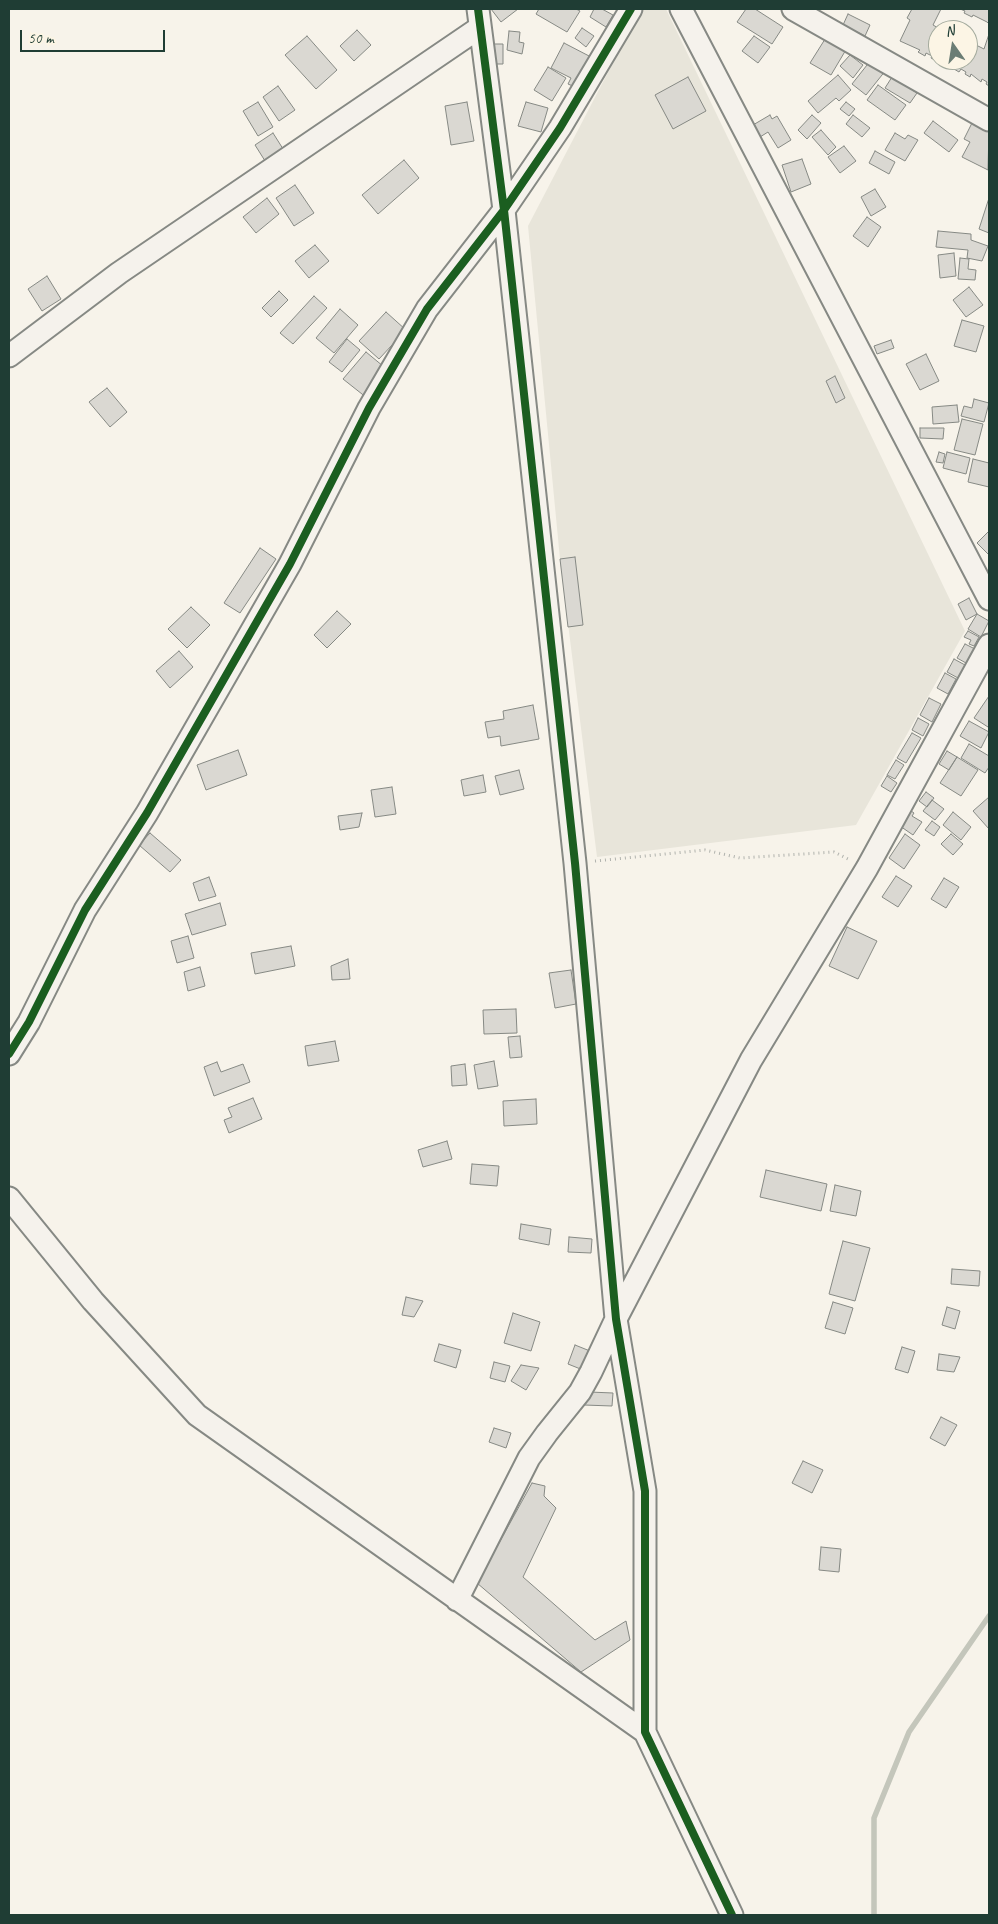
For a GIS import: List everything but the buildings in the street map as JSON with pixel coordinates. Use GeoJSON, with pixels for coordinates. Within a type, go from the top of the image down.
{"type":"FeatureCollection","features":[{"type":"Feature","properties":{"kind":"street"},"geometry":{"type":"LineString","coordinates":[[9,1054],[29,1022],[85,910],[152,805],[285,573],[374,399],[427,309],[504,210],[560,128],[631,9]]}},
{"type":"Feature","properties":{"kind":"street"},"geometry":{"type":"LineString","coordinates":[[681,9],[989,599]]}},
{"type":"Feature","properties":{"kind":"street"},"geometry":{"type":"LineString","coordinates":[[793,9],[989,120]]}},
{"type":"Feature","properties":{"kind":"street"},"geometry":{"type":"LineString","coordinates":[[9,356],[119,273],[478,18],[504,210],[575,862],[616,1319],[644,1492],[645,1732],[732,1915]]}},
{"type":"Feature","properties":{"kind":"street"},"geometry":{"type":"LineString","coordinates":[[457,1600],[529,1458],[580,1392],[751,1060],[867,868],[989,646]]}},
{"type":"Feature","properties":{"kind":"street"},"geometry":{"type":"LineString","coordinates":[[9,1198],[93,1301],[197,1415],[645,1732]]}},
{"type":"Feature","properties":{"kind":"path"},"geometry":{"type":"LineString","coordinates":[[575,862],[705,850],[740,858],[834,852],[867,868]]}},
{"type":"Feature","properties":{"kind":"shaded area"},"geometry":{"type":"Polygon","coordinates":[[[641,9],[666,9],[965,631],[856,825],[597,857],[560,559],[528,226],[641,9]]]}},
{"type":"Feature","properties":{"kind":"waterway"},"geometry":{"type":"LineString","coordinates":[[874,1915],[874,1818],[909,1732],[989,1616]]}},
{"type":"Feature","properties":{"kind":"cycle path"},"geometry":{"type":"LineString","coordinates":[[478,9],[504,210],[575,863],[616,1319],[645,1491],[645,1732],[732,1915]]}},
{"type":"Feature","properties":{"kind":"cycle path"},"geometry":{"type":"LineString","coordinates":[[9,1054],[29,1022],[85,910],[147,813],[290,564],[369,408],[427,309],[504,210],[560,128],[631,9]]}}]}
